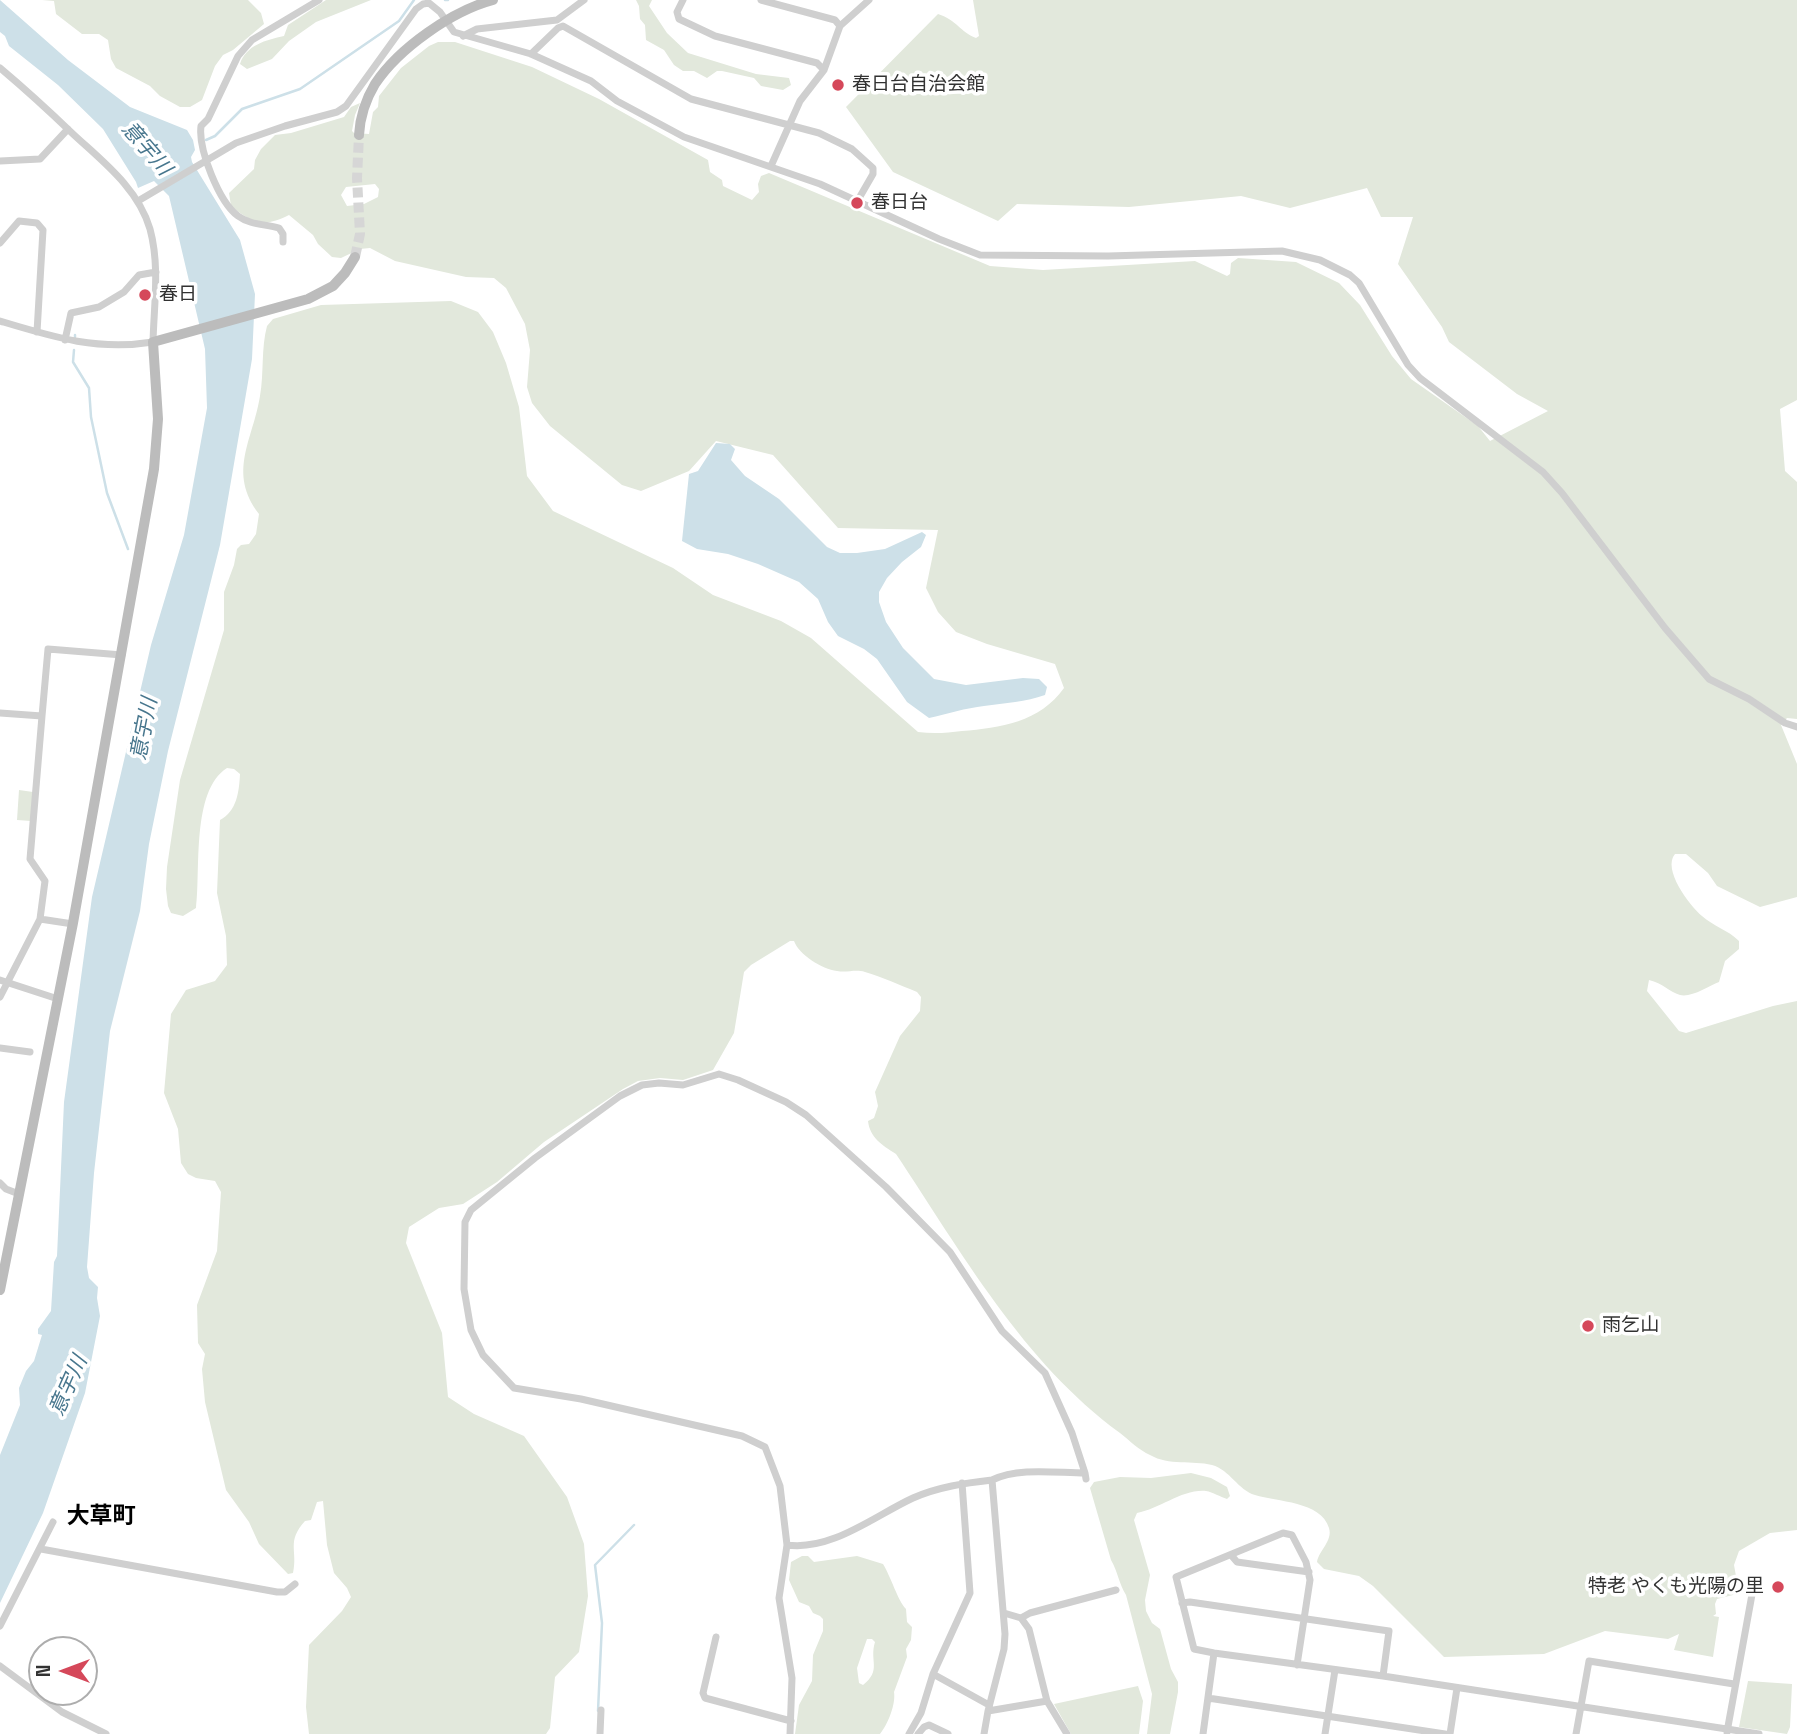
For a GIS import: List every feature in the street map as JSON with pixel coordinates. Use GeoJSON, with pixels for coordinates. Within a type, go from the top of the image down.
{"type":"FeatureCollection","features":[{"type":"Feature","properties":{"kind":"street"},"geometry":{"type":"LineString","coordinates":[[283,242],[283,234],[279,229],[249,222],[230,209],[205,162],[201,147],[201,126],[208,119],[238,55],[252,40],[319,0]]}},
{"type":"Feature","properties":{"kind":"street"},"geometry":{"type":"LineString","coordinates":[[359,135],[366,104],[381,76],[446,21],[460,12],[493,0]]}},
{"type":"Feature","properties":{"kind":"street"},"geometry":{"type":"LineString","coordinates":[[531,54],[584,0]]}},
{"type":"Feature","properties":{"kind":"street"},"geometry":{"type":"LineString","coordinates":[[683,0],[677,12],[679,19],[715,36],[817,63],[824,70]]}},
{"type":"Feature","properties":{"kind":"street"},"geometry":{"type":"LineString","coordinates":[[761,0],[835,20],[840,26]]}},
{"type":"Feature","properties":{"kind":"street"},"geometry":{"type":"LineString","coordinates":[[771,166],[806,91],[824,70],[840,26],[869,0]]}},
{"type":"Feature","properties":{"kind":"street"},"geometry":{"type":"LineString","coordinates":[[140,200],[236,142],[337,112],[346,106],[416,9],[429,3],[454,32],[531,54],[591,81],[617,101],[684,137],[771,166],[858,200],[939,239],[980,255],[1108,256],[1282,251],[1307,255],[1337,268],[1359,283],[1398,349],[1420,378],[1518,452],[1562,493],[1665,628],[1709,679],[1749,699],[1785,723],[1797,727]]}},
{"type":"Feature","properties":{"kind":"street"},"geometry":{"type":"LineString","coordinates":[[463,36],[477,29],[559,23],[691,99],[819,133],[852,149],[870,164],[873,174],[858,200]]}},
{"type":"Feature","properties":{"kind":"street"},"geometry":{"type":"LineString","coordinates":[[0,68],[68,129],[140,200],[150,228],[156,272],[158,397],[156,454],[122,655],[73,924],[19,1194],[3,1260],[0,1290]]}},
{"type":"Feature","properties":{"kind":"street"},"geometry":{"type":"LineString","coordinates":[[0,161],[40,159],[68,129]]}},
{"type":"Feature","properties":{"kind":"street"},"geometry":{"type":"LineString","coordinates":[[0,243],[19,221],[37,223],[43,230],[37,332]]}},
{"type":"Feature","properties":{"kind":"street"},"geometry":{"type":"LineString","coordinates":[[0,321],[65,340],[100,345],[133,345],[156,341],[307,299],[327,290],[345,273],[355,257]]}},
{"type":"Feature","properties":{"kind":"street"},"geometry":{"type":"LineString","coordinates":[[65,340],[69,317],[73,311],[99,307],[124,292],[139,275],[156,272]]}},
{"type":"Feature","properties":{"kind":"street"},"geometry":{"type":"LineString","coordinates":[[0,997],[4,981],[40,919],[46,881],[30,859],[48,649],[122,655]]}},
{"type":"Feature","properties":{"kind":"street"},"geometry":{"type":"LineString","coordinates":[[0,713],[42,716]]}},
{"type":"Feature","properties":{"kind":"street"},"geometry":{"type":"LineString","coordinates":[[40,919],[73,924]]}},
{"type":"Feature","properties":{"kind":"street"},"geometry":{"type":"LineString","coordinates":[[4,981],[58,999]]}},
{"type":"Feature","properties":{"kind":"street"},"geometry":{"type":"LineString","coordinates":[[0,1048],[30,1052]]}},
{"type":"Feature","properties":{"kind":"street"},"geometry":{"type":"LineString","coordinates":[[787,1545],[798,1547],[822,1542],[848,1532],[913,1498],[962,1483],[992,1480],[1020,1473],[1086,1476],[1072,1433],[1045,1373],[1002,1331],[950,1252],[886,1187],[823,1129],[786,1102],[725,1075],[719,1074],[683,1085],[642,1085],[620,1096],[534,1158],[471,1210],[465,1222],[464,1289],[471,1330],[483,1355],[514,1388],[581,1399],[716,1429],[742,1436],[765,1447],[780,1486],[787,1545],[779,1598],[792,1678],[790,1734]]}},
{"type":"Feature","properties":{"kind":"street"},"geometry":{"type":"LineString","coordinates":[[0,1183],[6,1189],[19,1194]]}},
{"type":"Feature","properties":{"kind":"street"},"geometry":{"type":"LineString","coordinates":[[984,1734],[1004,1649],[1004,1613],[992,1480]]}},
{"type":"Feature","properties":{"kind":"street"},"geometry":{"type":"LineString","coordinates":[[909,1734],[921,1713],[933,1674],[970,1593],[962,1483]]}},
{"type":"Feature","properties":{"kind":"street"},"geometry":{"type":"LineString","coordinates":[[0,1626],[53,1522]]}},
{"type":"Feature","properties":{"kind":"street"},"geometry":{"type":"LineString","coordinates":[[1297,1665],[1309,1572],[1292,1535],[1283,1533],[1177,1577],[1194,1649],[1297,1665],[1383,1676],[1727,1732],[1759,1734]]}},
{"type":"Feature","properties":{"kind":"street"},"geometry":{"type":"LineString","coordinates":[[41,1549],[277,1592],[285,1592],[295,1584]]}},
{"type":"Feature","properties":{"kind":"street"},"geometry":{"type":"LineString","coordinates":[[1231,1555],[1237,1562],[1309,1572]]}},
{"type":"Feature","properties":{"kind":"street"},"geometry":{"type":"LineString","coordinates":[[1727,1732],[1755,1577]]}},
{"type":"Feature","properties":{"kind":"street"},"geometry":{"type":"LineString","coordinates":[[1021,1618],[1030,1613],[1116,1590]]}},
{"type":"Feature","properties":{"kind":"street"},"geometry":{"type":"LineString","coordinates":[[1182,1603],[1190,1602],[1389,1632],[1383,1676]]}},
{"type":"Feature","properties":{"kind":"street"},"geometry":{"type":"LineString","coordinates":[[1004,1613],[1021,1618],[1029,1629],[1047,1701],[1067,1734]]}},
{"type":"Feature","properties":{"kind":"street"},"geometry":{"type":"LineString","coordinates":[[716,1637],[703,1693],[705,1698],[791,1721]]}},
{"type":"Feature","properties":{"kind":"street"},"geometry":{"type":"LineString","coordinates":[[1203,1734],[1214,1653]]}},
{"type":"Feature","properties":{"kind":"street"},"geometry":{"type":"LineString","coordinates":[[1576,1734],[1588,1661],[1734,1684]]}},
{"type":"Feature","properties":{"kind":"street"},"geometry":{"type":"LineString","coordinates":[[0,1666],[62,1712],[106,1734]]}},
{"type":"Feature","properties":{"kind":"street"},"geometry":{"type":"LineString","coordinates":[[1325,1734],[1335,1670]]}},
{"type":"Feature","properties":{"kind":"street"},"geometry":{"type":"LineString","coordinates":[[933,1674],[988,1708],[1047,1701]]}},
{"type":"Feature","properties":{"kind":"street"},"geometry":{"type":"LineString","coordinates":[[1208,1698],[1448,1734],[1458,1688]]}},
{"type":"Feature","properties":{"kind":"street"},"geometry":{"type":"LineString","coordinates":[[600,1734],[601,1710]]}},
{"type":"Feature","properties":{"kind":"street"},"geometry":{"type":"LineString","coordinates":[[918,1734],[929,1725],[948,1734]]}},
{"type":"Feature","properties":{"kind":"shaded area"},"geometry":{"type":"Polygon","coordinates":[[[42,0],[248,0],[261,13],[264,24],[223,55],[215,66],[202,100],[190,107],[180,107],[160,96],[150,86],[116,68],[111,59],[108,40],[99,34],[82,34],[56,14],[54,1],[42,0]]]}},
{"type":"Feature","properties":{"kind":"shaded area"},"geometry":{"type":"Polygon","coordinates":[[[326,0],[371,0],[316,22],[289,41],[272,59],[247,69],[240,64],[252,48],[284,36],[288,25],[326,0]]]}},
{"type":"Feature","properties":{"kind":"shaded area"},"geometry":{"type":"Polygon","coordinates":[[[636,0],[652,0],[649,6],[667,33],[688,53],[756,74],[789,78],[791,85],[783,90],[761,86],[754,78],[722,71],[717,71],[707,78],[694,71],[683,71],[674,65],[664,50],[646,40],[645,25],[640,19],[636,0]]]}},
{"type":"Feature","properties":{"kind":"shaded area"},"geometry":{"type":"Polygon","coordinates":[[[973,0],[1797,0],[1797,400],[1780,409],[1785,471],[1797,482],[1797,719],[1787,718],[1781,725],[1797,764],[1797,897],[1760,907],[1717,886],[1708,873],[1686,854],[1675,854],[1672,868],[1684,896],[1702,916],[1739,941],[1739,949],[1725,961],[1719,982],[1700,991],[1680,995],[1649,980],[1647,991],[1679,1031],[1686,1033],[1797,1001],[1797,1530],[1770,1533],[1739,1551],[1734,1565],[1737,1594],[1717,1599],[1715,1604],[1716,1614],[1713,1616],[1719,1617],[1713,1657],[1674,1650],[1679,1634],[1668,1639],[1605,1631],[1544,1654],[1444,1657],[1373,1586],[1359,1576],[1324,1569],[1317,1562],[1330,1533],[1324,1519],[1317,1512],[1297,1504],[1255,1495],[1212,1465],[1173,1462],[1146,1453],[1085,1405],[1053,1373],[996,1304],[896,1154],[878,1140],[869,1127],[868,1121],[874,1118],[878,1106],[875,1092],[900,1036],[920,1011],[921,997],[917,992],[865,972],[831,970],[806,956],[794,941],[790,941],[744,972],[734,1033],[713,1070],[683,1080],[660,1078],[638,1081],[544,1142],[497,1182],[463,1204],[439,1208],[409,1227],[406,1243],[442,1333],[448,1397],[474,1414],[524,1436],[567,1497],[584,1544],[588,1596],[579,1652],[555,1677],[550,1728],[546,1734],[309,1734],[306,1707],[309,1645],[342,1611],[351,1597],[334,1573],[327,1545],[323,1501],[317,1502],[311,1520],[305,1521],[299,1528],[294,1541],[293,1573],[288,1574],[259,1544],[249,1522],[226,1490],[205,1402],[202,1369],[205,1354],[198,1343],[197,1305],[217,1251],[221,1192],[215,1181],[188,1174],[181,1163],[178,1129],[164,1093],[171,1014],[186,990],[215,981],[227,965],[226,936],[217,893],[220,820],[234,806],[239,788],[240,774],[234,769],[227,768],[216,779],[208,794],[200,832],[196,908],[183,916],[171,913],[168,906],[167,867],[180,780],[224,630],[224,592],[237,549],[241,545],[249,544],[256,534],[259,514],[250,499],[243,470],[260,396],[267,326],[273,319],[321,305],[451,301],[478,312],[493,332],[506,363],[519,407],[527,476],[553,511],[673,568],[713,595],[781,621],[811,638],[918,732],[940,733],[1005,725],[1043,709],[1064,688],[1055,664],[956,632],[938,612],[926,588],[938,530],[838,528],[773,455],[716,441],[689,471],[641,491],[622,485],[550,426],[532,403],[527,387],[530,350],[525,324],[506,288],[494,278],[466,277],[395,261],[370,248],[360,249],[341,258],[332,257],[313,235],[289,215],[265,222],[252,220],[231,206],[229,193],[254,169],[261,149],[275,135],[291,133],[344,117],[351,107],[360,103],[352,131],[369,134],[379,96],[401,68],[429,46],[438,42],[455,42],[532,67],[599,99],[708,160],[710,172],[722,180],[723,186],[752,200],[759,192],[761,176],[769,173],[990,266],[1043,270],[1195,261],[1227,276],[1230,274],[1231,263],[1238,258],[1296,262],[1339,283],[1360,305],[1392,356],[1411,379],[1478,426],[1490,441],[1548,411],[1517,394],[1449,342],[1442,327],[1398,264],[1413,217],[1381,217],[1367,188],[1290,208],[1241,196],[1129,207],[1017,204],[998,221],[893,172],[846,107],[938,14],[950,19],[976,38],[979,36],[973,0]],[[375,184],[346,187],[341,195],[347,206],[364,204],[378,197],[379,189],[375,184]]]}},
{"type":"Feature","properties":{"kind":"shaded area"},"geometry":{"type":"Polygon","coordinates":[[[19,790],[33,792],[31,821],[17,820],[19,790]]]}},
{"type":"Feature","properties":{"kind":"shaded area"},"geometry":{"type":"Polygon","coordinates":[[[1191,1473],[1211,1478],[1227,1487],[1230,1496],[1227,1499],[1206,1491],[1188,1493],[1137,1513],[1134,1520],[1150,1575],[1145,1600],[1146,1611],[1152,1623],[1160,1629],[1171,1669],[1178,1682],[1170,1734],[1147,1734],[1152,1694],[1126,1595],[1111,1560],[1090,1488],[1094,1482],[1120,1477],[1151,1478],[1191,1473]]]}},
{"type":"Feature","properties":{"kind":"shaded area"},"geometry":{"type":"Polygon","coordinates":[[[802,1556],[808,1556],[814,1562],[857,1556],[883,1564],[886,1569],[906,1609],[907,1622],[912,1627],[911,1640],[906,1649],[907,1657],[894,1692],[893,1708],[880,1734],[795,1734],[799,1705],[812,1681],[813,1655],[823,1631],[823,1619],[813,1613],[809,1606],[799,1602],[789,1580],[791,1562],[802,1556]],[[867,1639],[857,1668],[859,1683],[863,1685],[874,1670],[875,1642],[867,1639]]]}},
{"type":"Feature","properties":{"kind":"shaded area"},"geometry":{"type":"Polygon","coordinates":[[[1748,1681],[1792,1684],[1790,1727],[1787,1734],[1739,1727],[1748,1681]]]}},
{"type":"Feature","properties":{"kind":"shaded area"},"geometry":{"type":"Polygon","coordinates":[[[1138,1686],[1143,1701],[1139,1734],[1071,1734],[1054,1704],[1138,1686]]]}},
{"type":"Feature","properties":{"kind":"water","name":"意宇川"},"geometry":{"type":"Polygon","coordinates":[[[0,0],[68,60],[130,107],[187,130],[195,150],[191,157],[192,162],[240,240],[255,294],[252,359],[220,545],[168,751],[149,844],[140,911],[110,1031],[94,1173],[87,1267],[89,1278],[98,1287],[100,1316],[85,1393],[43,1513],[0,1603],[0,1455],[20,1405],[19,1388],[26,1371],[34,1361],[42,1335],[38,1334],[38,1329],[51,1311],[54,1262],[57,1256],[64,1102],[92,897],[151,645],[184,535],[207,408],[205,349],[169,196],[154,181],[138,188],[103,129],[58,85],[9,46],[0,32],[0,0]]]}},
{"type":"Feature","properties":{"kind":"water"},"geometry":{"type":"Polygon","coordinates":[[[716,443],[730,444],[735,449],[731,460],[745,476],[779,499],[827,547],[840,553],[885,549],[922,532],[926,535],[921,547],[887,578],[879,592],[879,602],[886,622],[903,648],[934,679],[966,685],[1023,678],[1039,679],[1047,687],[1045,695],[929,718],[907,702],[877,659],[838,636],[828,622],[818,599],[799,582],[758,564],[728,554],[697,549],[682,541],[689,474],[698,471],[716,443]]]}},
{"type":"Feature","properties":{"kind":"waterway"},"geometry":{"type":"LineString","coordinates":[[206,140],[215,136],[242,109],[300,89],[399,21],[414,0]]}},
{"type":"Feature","properties":{"kind":"waterway"},"geometry":{"type":"LineString","coordinates":[[74,350],[73,362],[89,388],[91,417],[107,493],[128,549]]}},
{"type":"Feature","properties":{"kind":"waterway"},"geometry":{"type":"LineString","coordinates":[[598,1711],[602,1623],[595,1565],[634,1525]]}},
{"type":"Feature","properties":{"kind":"tunnel"},"geometry":{"type":"LineString","coordinates":[[355,257],[360,234],[357,178],[359,135]]}},
{"type":"Feature","properties":{"kind":"place","name":"春日台自治会館"},"geometry":{"type":"Point","coordinates":[838,85]}},
{"type":"Feature","properties":{"kind":"place","name":"春日台"},"geometry":{"type":"Point","coordinates":[857,203]}},
{"type":"Feature","properties":{"kind":"place","name":"春日"},"geometry":{"type":"Point","coordinates":[145,295]}},
{"type":"Feature","properties":{"kind":"place","name":"雨乞山"},"geometry":{"type":"Point","coordinates":[1588,1326]}},
{"type":"Feature","properties":{"kind":"place","name":"特老 やくも光陽の里"},"geometry":{"type":"Point","coordinates":[1778,1587]}},
{"type":"Feature","properties":{"kind":"district","name":"大草町"},"geometry":{"type":"Point","coordinates":[101,1517]}}]}
